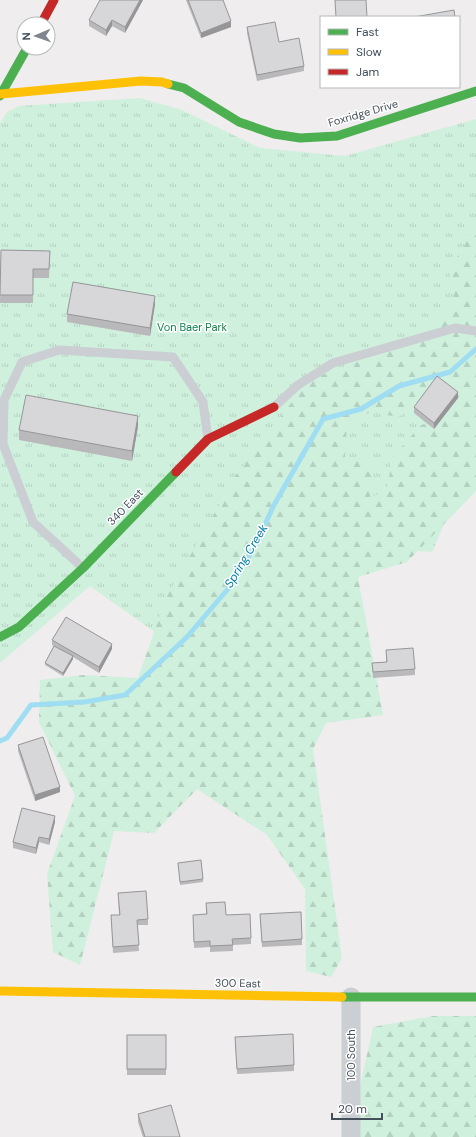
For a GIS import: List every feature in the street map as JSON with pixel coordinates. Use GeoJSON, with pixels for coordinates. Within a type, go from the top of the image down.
{"type":"FeatureCollection","features":[{"type":"Feature","properties":{"kind":"street"},"geometry":{"type":"LineString","coordinates":[[45,16],[54,0]]}},
{"type":"Feature","properties":{"kind":"street"},"geometry":{"type":"LineString","coordinates":[[1,95],[23,56]]}},
{"type":"Feature","properties":{"kind":"street","name":"Foxridge Drive"},"geometry":{"type":"LineString","coordinates":[[1,95],[141,81],[162,82],[184,88],[239,122],[274,134],[300,138],[337,136],[476,91]]}},
{"type":"Feature","properties":{"kind":"street","name":"340 East"},"geometry":{"type":"LineString","coordinates":[[0,636],[19,627],[83,568],[208,439],[274,407]]}},
{"type":"Feature","properties":{"kind":"street","name":"300 East"},"geometry":{"type":"LineString","coordinates":[[0,991],[351,997],[476,997]]}},
{"type":"Feature","properties":{"kind":"street","name":"100 South"},"geometry":{"type":"LineString","coordinates":[[351,997],[351,1137]]}},
{"type":"Feature","properties":{"kind":"lane"},"geometry":{"type":"LineString","coordinates":[[274,407],[298,385],[334,363],[455,328],[476,331]]}},
{"type":"Feature","properties":{"kind":"lane"},"geometry":{"type":"LineString","coordinates":[[83,568],[33,522],[3,444],[4,400],[22,362],[60,350],[173,357],[203,402],[208,439]]}},
{"type":"Feature","properties":{"kind":"green space","name":"Von Baer Park"},"geometry":{"type":"Polygon","coordinates":[[[140,98],[182,110],[260,148],[345,156],[476,119],[476,449],[432,552],[345,545],[159,635],[90,586],[0,663],[0,123],[7,112],[19,106],[140,98]]]}},
{"type":"Feature","properties":{"kind":"green space"},"geometry":{"type":"Polygon","coordinates":[[[476,225],[476,491],[407,562],[358,577],[383,715],[326,723],[313,749],[342,958],[331,977],[306,971],[305,889],[267,835],[197,789],[154,833],[114,831],[80,965],[53,952],[47,874],[75,796],[39,722],[40,680],[83,675],[138,678],[166,598],[238,472],[309,380],[411,342],[454,302],[449,271],[476,225]],[[428,384],[420,404],[398,417],[370,412],[347,424],[345,459],[367,462],[373,467],[370,497],[387,491],[392,458],[420,426],[451,409],[455,392],[428,384]]]}},
{"type":"Feature","properties":{"kind":"green space"},"geometry":{"type":"Polygon","coordinates":[[[433,1016],[476,1016],[476,1137],[356,1137],[356,1105],[373,1027],[433,1016]]]}},
{"type":"Feature","properties":{"kind":"building"},"geometry":{"type":"Polygon","coordinates":[[[100,0],[140,0],[125,27],[112,20],[106,30],[89,20],[100,0]]]}},
{"type":"Feature","properties":{"kind":"building"},"geometry":{"type":"Polygon","coordinates":[[[188,0],[223,0],[231,21],[201,33],[188,0]]]}},
{"type":"Feature","properties":{"kind":"building"},"geometry":{"type":"Polygon","coordinates":[[[335,0],[366,0],[367,16],[336,16],[335,0]]]}},
{"type":"Feature","properties":{"kind":"building"},"geometry":{"type":"Polygon","coordinates":[[[454,10],[455,16],[420,16],[454,10]]]}},
{"type":"Feature","properties":{"kind":"building"},"geometry":{"type":"Polygon","coordinates":[[[275,22],[279,42],[299,38],[304,66],[257,75],[247,27],[275,22]]]}},
{"type":"Feature","properties":{"kind":"building"},"geometry":{"type":"Polygon","coordinates":[[[1,250],[50,251],[49,269],[33,269],[33,295],[0,295],[1,250]]]}},
{"type":"Feature","properties":{"kind":"building"},"geometry":{"type":"Polygon","coordinates":[[[73,282],[155,296],[150,328],[67,314],[73,282]]]}},
{"type":"Feature","properties":{"kind":"building"},"geometry":{"type":"Polygon","coordinates":[[[437,376],[458,392],[434,423],[414,407],[437,376]]]}},
{"type":"Feature","properties":{"kind":"building"},"geometry":{"type":"Polygon","coordinates":[[[26,395],[138,416],[132,451],[19,430],[26,395]]]}},
{"type":"Feature","properties":{"kind":"building"},"geometry":{"type":"Polygon","coordinates":[[[66,617],[112,644],[99,667],[52,640],[66,617]]]}},
{"type":"Feature","properties":{"kind":"building"},"geometry":{"type":"Polygon","coordinates":[[[54,646],[73,656],[63,673],[45,663],[54,646]]]}},
{"type":"Feature","properties":{"kind":"building"},"geometry":{"type":"Polygon","coordinates":[[[413,648],[415,669],[373,672],[372,663],[387,662],[386,650],[413,648]]]}},
{"type":"Feature","properties":{"kind":"building"},"geometry":{"type":"Polygon","coordinates":[[[43,737],[60,787],[35,795],[18,745],[43,737]]]}},
{"type":"Feature","properties":{"kind":"building"},"geometry":{"type":"Polygon","coordinates":[[[22,808],[55,816],[49,839],[39,837],[36,848],[13,842],[22,808]]]}},
{"type":"Feature","properties":{"kind":"building"},"geometry":{"type":"Polygon","coordinates":[[[201,860],[203,879],[180,882],[178,863],[201,860]]]}},
{"type":"Feature","properties":{"kind":"building"},"geometry":{"type":"Polygon","coordinates":[[[146,891],[148,919],[137,920],[139,945],[113,947],[111,915],[120,915],[118,893],[146,891]]]}},
{"type":"Feature","properties":{"kind":"building"},"geometry":{"type":"Polygon","coordinates":[[[225,902],[226,915],[250,914],[251,938],[232,939],[233,945],[210,946],[210,941],[194,942],[193,915],[207,914],[206,903],[225,902]]]}},
{"type":"Feature","properties":{"kind":"building"},"geometry":{"type":"Polygon","coordinates":[[[301,912],[302,939],[262,942],[260,914],[301,912]]]}},
{"type":"Feature","properties":{"kind":"building"},"geometry":{"type":"Polygon","coordinates":[[[293,1034],[294,1065],[237,1069],[235,1037],[293,1034]]]}},
{"type":"Feature","properties":{"kind":"building"},"geometry":{"type":"Polygon","coordinates":[[[127,1035],[166,1035],[166,1069],[127,1069],[127,1035]]]}},
{"type":"Feature","properties":{"kind":"building"},"geometry":{"type":"Polygon","coordinates":[[[171,1105],[180,1137],[145,1137],[138,1114],[171,1105]]]}},
{"type":"Feature","properties":{"kind":"waterway","name":"Spring Creek"},"geometry":{"type":"LineString","coordinates":[[0,741],[7,738],[31,705],[84,702],[125,695],[187,637],[233,583],[254,548],[274,505],[323,419],[361,409],[399,386],[450,372],[476,349]]}},
{"type":"Feature","properties":{"kind":"traffic: fast"},"geometry":{"type":"LineString","coordinates":[[0,96],[22,56]]}},
{"type":"Feature","properties":{"kind":"traffic: fast"},"geometry":{"type":"LineString","coordinates":[[168,84],[184,88],[239,122],[274,134],[300,138],[337,136],[476,91]]}},
{"type":"Feature","properties":{"kind":"traffic: fast"},"geometry":{"type":"LineString","coordinates":[[0,637],[19,627],[83,568],[176,472]]}},
{"type":"Feature","properties":{"kind":"traffic: fast"},"geometry":{"type":"LineString","coordinates":[[342,997],[476,997]]}},
{"type":"Feature","properties":{"kind":"traffic: slow"},"geometry":{"type":"LineString","coordinates":[[1,94],[141,81],[162,82],[168,84]]}},
{"type":"Feature","properties":{"kind":"traffic: slow"},"geometry":{"type":"LineString","coordinates":[[0,991],[342,997]]}},
{"type":"Feature","properties":{"kind":"traffic: jam"},"geometry":{"type":"LineString","coordinates":[[45,16],[54,0]]}},
{"type":"Feature","properties":{"kind":"traffic: jam"},"geometry":{"type":"LineString","coordinates":[[176,472],[208,439],[274,407]]}}]}
